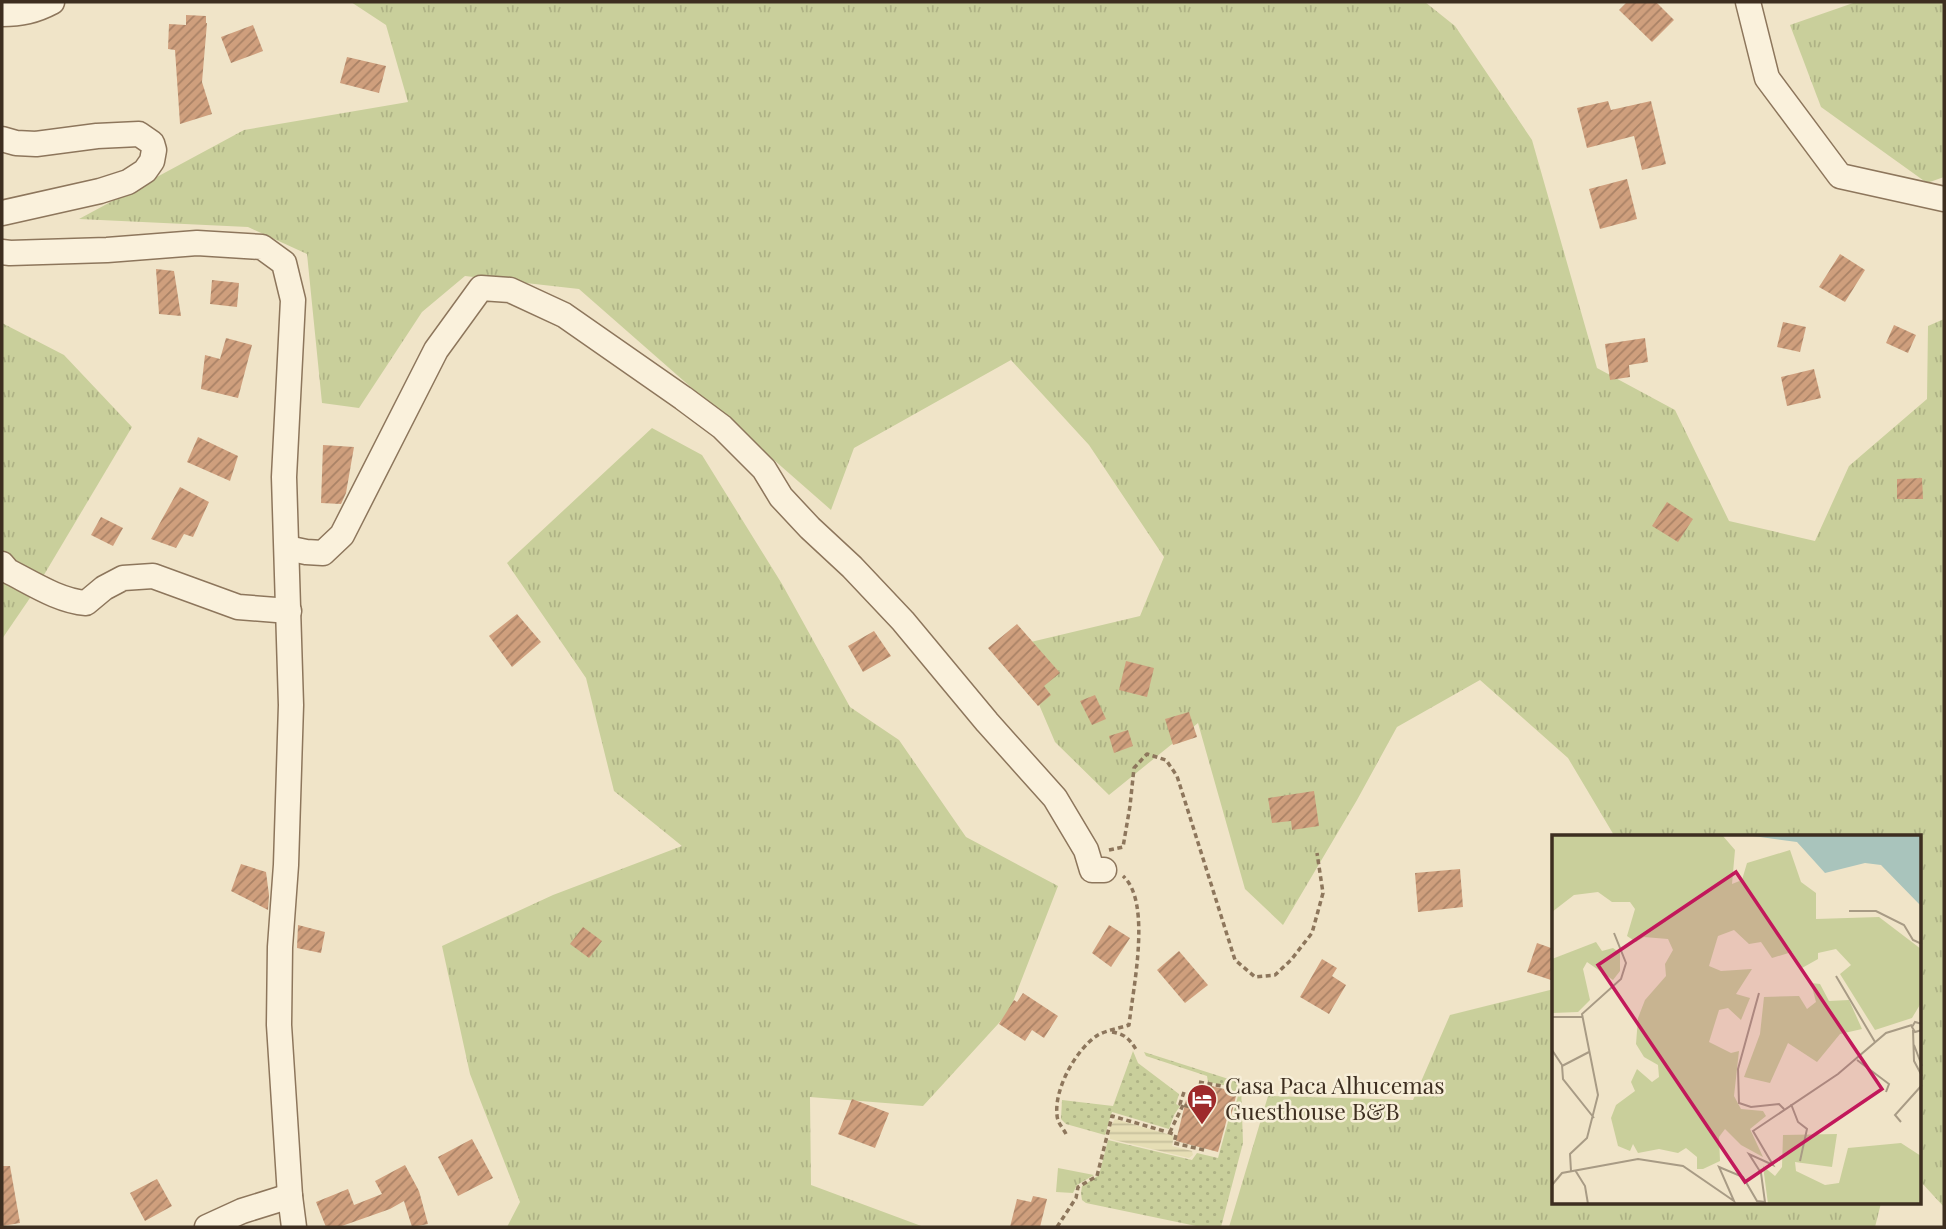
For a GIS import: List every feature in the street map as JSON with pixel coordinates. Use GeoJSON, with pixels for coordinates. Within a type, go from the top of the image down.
{"type":"FeatureCollection","features":[{"type":"Feature","properties":{"kind":"street"},"geometry":{"type":"LineString","coordinates":[[2,14],[21,14],[52,2]]}},
{"type":"Feature","properties":{"kind":"street"},"geometry":{"type":"LineString","coordinates":[[1748,2],[1767,78],[1840,176],[1944,199]]}},
{"type":"Feature","properties":{"kind":"street"},"geometry":{"type":"LineString","coordinates":[[2,139],[36,144],[139,134],[152,143],[154,150],[152,160],[145,171],[128,182],[2,213]]}},
{"type":"Feature","properties":{"kind":"street"},"geometry":{"type":"LineString","coordinates":[[2,252],[107,250],[197,243],[262,247],[284,263],[293,300],[285,477],[291,705],[279,1026],[294,1227]]}},
{"type":"Feature","properties":{"kind":"street"},"geometry":{"type":"LineString","coordinates":[[286,548],[323,553],[342,535],[436,351],[481,288],[510,290],[564,315],[683,398],[730,435],[764,469],[781,497],[902,621],[1055,799],[1086,850],[1092,870],[1104,870]]}},
{"type":"Feature","properties":{"kind":"street"},"geometry":{"type":"LineString","coordinates":[[2,564],[8,571],[77,602],[86,603],[104,588],[123,578],[153,576],[238,607],[289,611]]}},
{"type":"Feature","properties":{"kind":"street"},"geometry":{"type":"LineString","coordinates":[[207,1227],[242,1211],[290,1196]]}},
{"type":"Feature","properties":{"kind":"path"},"geometry":{"type":"LineString","coordinates":[[1086,850],[1096,854],[1123,847],[1134,768],[1147,754],[1166,760],[1177,776],[1235,960],[1255,977],[1275,975],[1312,933],[1323,893],[1317,853]]}},
{"type":"Feature","properties":{"kind":"path"},"geometry":{"type":"LineString","coordinates":[[1066,1135],[1057,1118],[1057,1104],[1061,1085],[1074,1059],[1098,1035],[1129,1025],[1139,932],[1138,907],[1132,886],[1124,877],[1104,870]]}},
{"type":"Feature","properties":{"kind":"path"},"geometry":{"type":"LineString","coordinates":[[1108,1032],[1125,1035],[1137,1051]]}},
{"type":"Feature","properties":{"kind":"path"},"geometry":{"type":"LineString","coordinates":[[1199,1082],[1222,1086]]}},
{"type":"Feature","properties":{"kind":"path"},"geometry":{"type":"LineString","coordinates":[[1184,1092],[1180,1104],[1197,1109]]}},
{"type":"Feature","properties":{"kind":"path"},"geometry":{"type":"LineString","coordinates":[[1167,1132],[1174,1126],[1183,1105]]}},
{"type":"Feature","properties":{"kind":"path"},"geometry":{"type":"LineString","coordinates":[[1058,1227],[1076,1198],[1078,1187],[1097,1176],[1112,1116],[1176,1135],[1174,1143],[1204,1150]]}},
{"type":"Feature","properties":{"kind":"shaded area"},"geometry":{"type":"Polygon","coordinates":[[[1115,1119],[1174,1136],[1172,1146],[1192,1151],[1193,1155],[1189,1158],[1110,1139],[1109,1129],[1115,1119]]]}},
{"type":"Feature","properties":{"kind":"green space"},"geometry":{"type":"Polygon","coordinates":[[[351,2],[1425,2],[1455,26],[1532,140],[1597,368],[1675,410],[1729,521],[1815,541],[1849,466],[1927,399],[1928,326],[1944,319],[1944,1207],[1922,1183],[1922,835],[1614,835],[1568,758],[1480,680],[1397,727],[1283,925],[1245,889],[1198,723],[1109,795],[1055,742],[1014,646],[1140,616],[1164,557],[1089,445],[1011,360],[854,448],[831,510],[579,289],[465,276],[422,312],[359,408],[322,403],[307,254],[248,227],[79,219],[244,130],[408,102],[386,25],[351,2]]]}},
{"type":"Feature","properties":{"kind":"green space"},"geometry":{"type":"Polygon","coordinates":[[[1856,2],[1944,2],[1944,177],[1927,183],[1821,107],[1790,25],[1856,2]]]}},
{"type":"Feature","properties":{"kind":"green space"},"geometry":{"type":"Polygon","coordinates":[[[2,323],[64,355],[132,427],[32,595],[2,639],[2,323]]]}},
{"type":"Feature","properties":{"kind":"green space"},"geometry":{"type":"Polygon","coordinates":[[[652,428],[702,455],[782,584],[850,707],[899,740],[966,837],[1058,886],[1009,1012],[923,1106],[810,1097],[811,1185],[924,1227],[507,1227],[520,1202],[470,1074],[442,946],[553,895],[682,846],[614,791],[586,678],[507,563],[652,428]]]}},
{"type":"Feature","properties":{"kind":"green space"},"geometry":{"type":"Polygon","coordinates":[[[1552,990],[1552,1204],[1881,1204],[1875,1227],[1229,1227],[1268,1096],[1413,1100],[1450,1015],[1552,990]]]}},
{"type":"Feature","properties":{"kind":"green space"},"geometry":{"type":"Polygon","coordinates":[[[1133,1051],[1138,1063],[1179,1094],[1176,1104],[1180,1106],[1169,1129],[1112,1112],[1105,1135],[1066,1124],[1061,1119],[1062,1100],[1113,1106],[1133,1051]]]}},
{"type":"Feature","properties":{"kind":"green space"},"geometry":{"type":"Polygon","coordinates":[[[1144,1052],[1238,1082],[1237,1092],[1228,1089],[1228,1086],[1208,1082],[1207,1076],[1146,1056],[1144,1052]]]}},
{"type":"Feature","properties":{"kind":"green space"},"geometry":{"type":"Polygon","coordinates":[[[1241,1085],[1243,1143],[1221,1227],[1201,1227],[1082,1200],[1082,1186],[1099,1175],[1108,1140],[1192,1160],[1197,1153],[1218,1158],[1241,1085]]]}},
{"type":"Feature","properties":{"kind":"green space"},"geometry":{"type":"Polygon","coordinates":[[[1058,1168],[1094,1175],[1077,1185],[1073,1193],[1056,1192],[1058,1168]]]}},
{"type":"Feature","properties":{"kind":"building"},"geometry":{"type":"Polygon","coordinates":[[[1627,2],[1656,2],[1674,20],[1652,42],[1619,10],[1627,2]]]}},
{"type":"Feature","properties":{"kind":"building"},"geometry":{"type":"Polygon","coordinates":[[[186,15],[206,16],[202,82],[212,114],[180,124],[175,50],[168,49],[169,24],[186,25],[186,15]]]}},
{"type":"Feature","properties":{"kind":"building"},"geometry":{"type":"Polygon","coordinates":[[[253,25],[263,51],[231,63],[221,37],[253,25]]]}},
{"type":"Feature","properties":{"kind":"building"},"geometry":{"type":"Polygon","coordinates":[[[347,57],[386,66],[379,93],[340,83],[347,57]]]}},
{"type":"Feature","properties":{"kind":"building"},"geometry":{"type":"Polygon","coordinates":[[[1608,101],[1611,110],[1651,101],[1666,164],[1642,170],[1634,136],[1587,148],[1577,108],[1608,101]]]}},
{"type":"Feature","properties":{"kind":"building"},"geometry":{"type":"Polygon","coordinates":[[[1627,179],[1637,219],[1600,229],[1589,189],[1627,179]]]}},
{"type":"Feature","properties":{"kind":"building"},"geometry":{"type":"Polygon","coordinates":[[[1840,254],[1865,270],[1845,302],[1819,287],[1840,254]]]}},
{"type":"Feature","properties":{"kind":"building"},"geometry":{"type":"Polygon","coordinates":[[[156,269],[174,271],[181,316],[159,314],[156,269]]]}},
{"type":"Feature","properties":{"kind":"building"},"geometry":{"type":"Polygon","coordinates":[[[212,280],[239,283],[237,307],[210,304],[212,280]]]}},
{"type":"Feature","properties":{"kind":"building"},"geometry":{"type":"Polygon","coordinates":[[[1783,322],[1806,327],[1800,352],[1777,347],[1783,322]]]}},
{"type":"Feature","properties":{"kind":"building"},"geometry":{"type":"Polygon","coordinates":[[[1894,325],[1916,335],[1908,353],[1886,343],[1894,325]]]}},
{"type":"Feature","properties":{"kind":"building"},"geometry":{"type":"Polygon","coordinates":[[[226,338],[252,345],[238,398],[201,389],[205,355],[220,359],[226,338]]]}},
{"type":"Feature","properties":{"kind":"building"},"geometry":{"type":"Polygon","coordinates":[[[1645,338],[1648,362],[1629,365],[1630,377],[1610,380],[1605,344],[1645,338]]]}},
{"type":"Feature","properties":{"kind":"building"},"geometry":{"type":"Polygon","coordinates":[[[1814,369],[1821,398],[1787,406],[1781,377],[1814,369]]]}},
{"type":"Feature","properties":{"kind":"building"},"geometry":{"type":"Polygon","coordinates":[[[198,437],[238,456],[230,481],[187,462],[198,437]]]}},
{"type":"Feature","properties":{"kind":"building"},"geometry":{"type":"Polygon","coordinates":[[[323,445],[354,447],[346,493],[341,504],[321,503],[323,445]]]}},
{"type":"Feature","properties":{"kind":"building"},"geometry":{"type":"Polygon","coordinates":[[[1922,478],[1923,499],[1897,499],[1897,479],[1922,478]]]}},
{"type":"Feature","properties":{"kind":"building"},"geometry":{"type":"Polygon","coordinates":[[[180,487],[209,502],[193,537],[184,534],[176,548],[151,539],[180,487]]]}},
{"type":"Feature","properties":{"kind":"building"},"geometry":{"type":"Polygon","coordinates":[[[1667,502],[1693,519],[1678,542],[1652,526],[1667,502]]]}},
{"type":"Feature","properties":{"kind":"building"},"geometry":{"type":"Polygon","coordinates":[[[101,517],[123,528],[113,546],[91,535],[101,517]]]}},
{"type":"Feature","properties":{"kind":"building"},"geometry":{"type":"Polygon","coordinates":[[[517,614],[541,642],[512,667],[489,636],[517,614]]]}},
{"type":"Feature","properties":{"kind":"building"},"geometry":{"type":"Polygon","coordinates":[[[1017,624],[1060,673],[1044,686],[1051,695],[1038,706],[988,648],[1017,624]]]}},
{"type":"Feature","properties":{"kind":"building"},"geometry":{"type":"Polygon","coordinates":[[[874,631],[891,656],[863,672],[848,646],[874,631]]]}},
{"type":"Feature","properties":{"kind":"building"},"geometry":{"type":"Polygon","coordinates":[[[1126,661],[1154,668],[1147,697],[1119,690],[1126,661]]]}},
{"type":"Feature","properties":{"kind":"building"},"geometry":{"type":"Polygon","coordinates":[[[1095,695],[1106,719],[1092,725],[1080,701],[1095,695]]]}},
{"type":"Feature","properties":{"kind":"building"},"geometry":{"type":"Polygon","coordinates":[[[1189,712],[1197,737],[1173,745],[1165,719],[1189,712]]]}},
{"type":"Feature","properties":{"kind":"building"},"geometry":{"type":"Polygon","coordinates":[[[1128,730],[1133,746],[1114,753],[1109,736],[1128,730]]]}},
{"type":"Feature","properties":{"kind":"building"},"geometry":{"type":"Polygon","coordinates":[[[1314,791],[1319,826],[1292,830],[1291,821],[1272,823],[1268,798],[1314,791]]]}},
{"type":"Feature","properties":{"kind":"building"},"geometry":{"type":"Polygon","coordinates":[[[241,864],[266,872],[268,910],[231,891],[241,864]]]}},
{"type":"Feature","properties":{"kind":"building"},"geometry":{"type":"Polygon","coordinates":[[[1460,869],[1463,907],[1418,912],[1415,873],[1460,869]]]}},
{"type":"Feature","properties":{"kind":"building"},"geometry":{"type":"Polygon","coordinates":[[[298,925],[325,932],[321,953],[297,948],[298,925]]]}},
{"type":"Feature","properties":{"kind":"building"},"geometry":{"type":"Polygon","coordinates":[[[1109,925],[1130,938],[1111,967],[1092,953],[1109,925]]]}},
{"type":"Feature","properties":{"kind":"building"},"geometry":{"type":"Polygon","coordinates":[[[583,927],[602,941],[589,958],[570,944],[583,927]]]}},
{"type":"Feature","properties":{"kind":"building"},"geometry":{"type":"Polygon","coordinates":[[[1537,943],[1552,948],[1552,980],[1527,972],[1537,943]]]}},
{"type":"Feature","properties":{"kind":"building"},"geometry":{"type":"Polygon","coordinates":[[[1179,951],[1208,985],[1185,1003],[1157,970],[1179,951]]]}},
{"type":"Feature","properties":{"kind":"building"},"geometry":{"type":"Polygon","coordinates":[[[1322,959],[1337,968],[1332,976],[1346,985],[1329,1014],[1300,997],[1322,959]]]}},
{"type":"Feature","properties":{"kind":"building"},"geometry":{"type":"Polygon","coordinates":[[[1023,993],[1058,1016],[1044,1038],[1032,1030],[1025,1041],[999,1024],[1014,1000],[1017,1002],[1023,993]]]}},
{"type":"Feature","properties":{"kind":"building","name":"Casa Paca Alhucemas Guesthouse B&B"},"geometry":{"type":"Polygon","coordinates":[[[1207,1085],[1237,1092],[1218,1152],[1176,1141],[1186,1100],[1202,1104],[1207,1085]]]}},
{"type":"Feature","properties":{"kind":"building"},"geometry":{"type":"Polygon","coordinates":[[[852,1099],[889,1113],[875,1148],[838,1134],[852,1099]]]}},
{"type":"Feature","properties":{"kind":"building"},"geometry":{"type":"Polygon","coordinates":[[[472,1139],[493,1178],[458,1196],[438,1157],[472,1139]]]}},
{"type":"Feature","properties":{"kind":"building"},"geometry":{"type":"Polygon","coordinates":[[[405,1165],[419,1191],[428,1224],[412,1227],[404,1201],[390,1209],[339,1227],[326,1227],[316,1202],[348,1189],[354,1205],[382,1194],[375,1181],[405,1165]]]}},
{"type":"Feature","properties":{"kind":"building"},"geometry":{"type":"Polygon","coordinates":[[[2,1166],[10,1166],[20,1223],[2,1226],[2,1166]]]}},
{"type":"Feature","properties":{"kind":"building"},"geometry":{"type":"Polygon","coordinates":[[[157,1179],[172,1206],[145,1221],[130,1193],[157,1179]]]}},
{"type":"Feature","properties":{"kind":"building"},"geometry":{"type":"Polygon","coordinates":[[[1033,1196],[1047,1199],[1040,1227],[1010,1227],[1017,1199],[1031,1202],[1033,1196]]]}},
{"type":"Feature","properties":{"kind":"place","name":"Casa Paca Alhucemas Guesthouse B&B"},"geometry":{"type":"Point","coordinates":[1202,1126]}}]}
